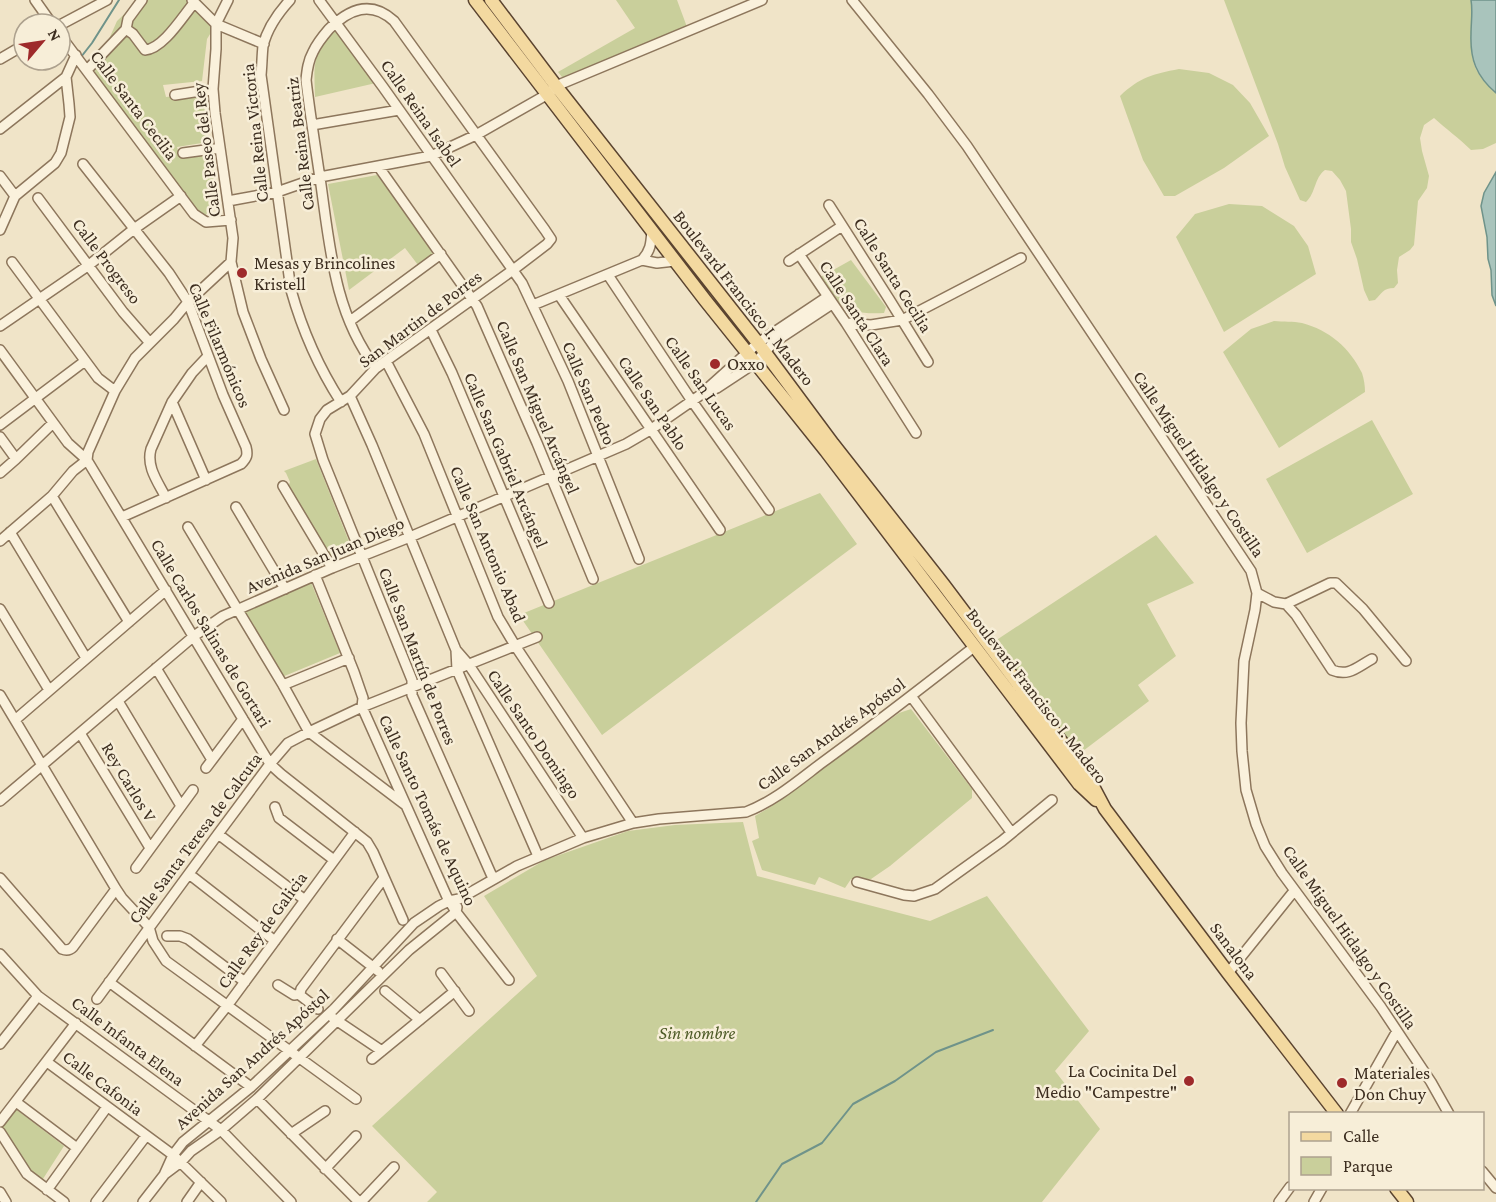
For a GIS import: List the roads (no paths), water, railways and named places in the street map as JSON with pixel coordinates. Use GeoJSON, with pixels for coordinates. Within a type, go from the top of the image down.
{"type":"FeatureCollection","features":[{"type":"Feature","properties":{"kind":"main road","name":"Boulevard Francisco I. Madero"},"geometry":{"type":"LineString","coordinates":[[475,0],[552,90],[761,348],[832,444],[943,584],[1039,722]]}},
{"type":"Feature","properties":{"kind":"main road","name":"Boulevard Francisco I. Madero"},"geometry":{"type":"LineString","coordinates":[[490,0],[675,261],[826,451],[962,628],[974,647],[1088,777],[1105,809]]}},
{"type":"Feature","properties":{"kind":"main road","name":"Sanalona"},"geometry":{"type":"LineString","coordinates":[[1105,809],[1336,1112]]}},
{"type":"Feature","properties":{"kind":"main road"},"geometry":{"type":"LineString","coordinates":[[1398,1190],[1407,1202]]}},
{"type":"Feature","properties":{"kind":"street"},"geometry":{"type":"LineString","coordinates":[[72,19],[107,0]]}},
{"type":"Feature","properties":{"kind":"street"},"geometry":{"type":"LineString","coordinates":[[87,70],[126,29],[128,19],[142,0]]}},
{"type":"Feature","properties":{"kind":"street","name":"Calle Paseo del Rey"},"geometry":{"type":"LineString","coordinates":[[228,0],[216,24],[213,89],[219,148],[233,238],[231,262],[243,312],[284,410]]}},
{"type":"Feature","properties":{"kind":"street","name":"Calle Reina Victoria"},"geometry":{"type":"LineString","coordinates":[[290,0],[267,35],[261,75],[291,290],[321,368],[341,402]]}},
{"type":"Feature","properties":{"kind":"street","name":"Calle Reina Isabel"},"geometry":{"type":"LineString","coordinates":[[319,0],[496,246]]}},
{"type":"Feature","properties":{"kind":"street"},"geometry":{"type":"LineString","coordinates":[[228,201],[277,192],[320,177],[432,156],[476,135],[552,90],[762,0]]}},
{"type":"Feature","properties":{"kind":"street","name":"Calle Miguel Hidalgo y Costilla"},"geometry":{"type":"LineString","coordinates":[[852,0],[967,146],[1251,571],[1257,593],[1244,661],[1242,750],[1246,790],[1256,824],[1265,846],[1294,891],[1361,979],[1448,1112]]}},
{"type":"Feature","properties":{"kind":"street"},"geometry":{"type":"LineString","coordinates":[[126,29],[134,34],[145,50],[150,50],[168,35],[193,1],[216,24],[264,44]]}},
{"type":"Feature","properties":{"kind":"street","name":"Calle Reina Beatriz"},"geometry":{"type":"LineString","coordinates":[[376,368],[362,348],[334,274],[306,80],[308,62],[318,43],[349,12],[361,8],[375,9],[394,21],[545,230]]}},
{"type":"Feature","properties":{"kind":"street","name":"Calle Santa Cecilia"},"geometry":{"type":"LineString","coordinates":[[72,50],[190,209],[206,222],[231,220]]}},
{"type":"Feature","properties":{"kind":"street"},"geometry":{"type":"LineString","coordinates":[[0,129],[66,77],[76,55]]}},
{"type":"Feature","properties":{"kind":"street"},"geometry":{"type":"LineString","coordinates":[[0,230],[15,196],[55,163],[61,153],[70,117],[66,77]]}},
{"type":"Feature","properties":{"kind":"street"},"geometry":{"type":"LineString","coordinates":[[175,94],[213,89]]}},
{"type":"Feature","properties":{"kind":"street"},"geometry":{"type":"LineString","coordinates":[[312,125],[399,110]]}},
{"type":"Feature","properties":{"kind":"street"},"geometry":{"type":"LineString","coordinates":[[183,153],[219,148]]}},
{"type":"Feature","properties":{"kind":"street","name":"Calle Filarmónicos"},"geometry":{"type":"LineString","coordinates":[[83,164],[169,273],[188,302],[246,447],[248,454],[246,460],[206,480]]}},
{"type":"Feature","properties":{"kind":"street","name":"Calle San Miguel Arcángel"},"geometry":{"type":"LineString","coordinates":[[378,166],[473,299],[552,477],[593,579]]}},
{"type":"Feature","properties":{"kind":"street"},"geometry":{"type":"LineString","coordinates":[[0,176],[15,196]]}},
{"type":"Feature","properties":{"kind":"street"},"geometry":{"type":"LineString","coordinates":[[0,326],[89,265],[181,196]]}},
{"type":"Feature","properties":{"kind":"street","name":"Calle Progreso"},"geometry":{"type":"LineString","coordinates":[[38,198],[123,312],[150,343]]}},
{"type":"Feature","properties":{"kind":"street","name":"Calle Santa Cecilia"},"geometry":{"type":"LineString","coordinates":[[829,205],[928,362]]}},
{"type":"Feature","properties":{"kind":"street","name":"Calle Santa Clara"},"geometry":{"type":"LineString","coordinates":[[842,226],[799,254],[916,433]]}},
{"type":"Feature","properties":{"kind":"street","name":"San Martin de Porres"},"geometry":{"type":"LineString","coordinates":[[317,443],[315,434],[320,419],[327,410],[350,396],[376,368],[548,244],[551,239],[545,230]]}},
{"type":"Feature","properties":{"kind":"street"},"geometry":{"type":"LineString","coordinates":[[533,304],[642,260],[648,254],[651,245],[652,230]]}},
{"type":"Feature","properties":{"kind":"street","name":"Calle San Pedro"},"geometry":{"type":"LineString","coordinates":[[496,246],[533,304],[568,381],[639,559]]}},
{"type":"Feature","properties":{"kind":"street"},"geometry":{"type":"LineString","coordinates":[[350,321],[441,254]]}},
{"type":"Feature","properties":{"kind":"street"},"geometry":{"type":"LineString","coordinates":[[789,261],[799,254]]}},
{"type":"Feature","properties":{"kind":"street"},"geometry":{"type":"LineString","coordinates":[[846,323],[871,325],[902,320],[1021,258]]}},
{"type":"Feature","properties":{"kind":"street"},"geometry":{"type":"LineString","coordinates":[[642,260],[675,261]]}},
{"type":"Feature","properties":{"kind":"street"},"geometry":{"type":"LineString","coordinates":[[12,262],[100,381],[115,391]]}},
{"type":"Feature","properties":{"kind":"street"},"geometry":{"type":"LineString","coordinates":[[0,541],[52,496],[73,471],[87,460],[88,452],[115,391],[135,358],[188,302],[231,262]]}},
{"type":"Feature","properties":{"kind":"street","name":"Calle San Lucas"},"geometry":{"type":"LineString","coordinates":[[608,275],[769,510]]}},
{"type":"Feature","properties":{"kind":"street","name":"Calle San Pablo"},"geometry":{"type":"LineString","coordinates":[[559,295],[720,530]]}},
{"type":"Feature","properties":{"kind":"street","name":"Avenida San Juan Diego"},"geometry":{"type":"LineString","coordinates":[[0,801],[194,636],[223,616],[315,575],[458,518],[626,444],[695,399],[761,348],[773,343],[813,315],[829,300]]}},
{"type":"Feature","properties":{"kind":"street","name":"Calle San Gabriel Arcángel"},"geometry":{"type":"LineString","coordinates":[[431,330],[452,373],[549,603]]}},
{"type":"Feature","properties":{"kind":"street","name":"Calle Carlos Salinas de Gortari"},"geometry":{"type":"LineString","coordinates":[[0,350],[68,443],[87,460],[270,764],[367,842],[403,920]]}},
{"type":"Feature","properties":{"kind":"street"},"geometry":{"type":"LineString","coordinates":[[166,498],[151,469],[149,461],[151,449],[172,402],[192,373],[208,356]]}},
{"type":"Feature","properties":{"kind":"street"},"geometry":{"type":"LineString","coordinates":[[0,425],[85,361]]}},
{"type":"Feature","properties":{"kind":"street","name":"Calle San Antonio Abad"},"geometry":{"type":"LineString","coordinates":[[386,361],[424,434],[498,617],[633,824]]}},
{"type":"Feature","properties":{"kind":"street","name":"Calle Santo Domingo"},"geometry":{"type":"LineString","coordinates":[[350,396],[456,650],[469,665],[583,838]]}},
{"type":"Feature","properties":{"kind":"street"},"geometry":{"type":"LineString","coordinates":[[122,517],[206,480],[172,402]]}},
{"type":"Feature","properties":{"kind":"street"},"geometry":{"type":"LineString","coordinates":[[0,473],[53,423]]}},
{"type":"Feature","properties":{"kind":"street"},"geometry":{"type":"LineString","coordinates":[[0,437],[16,459]]}},
{"type":"Feature","properties":{"kind":"street","name":"Calle San Martín de Porres"},"geometry":{"type":"LineString","coordinates":[[317,443],[412,680],[412,695],[494,878]]}},
{"type":"Feature","properties":{"kind":"street"},"geometry":{"type":"LineString","coordinates":[[283,486],[332,568]]}},
{"type":"Feature","properties":{"kind":"street"},"geometry":{"type":"LineString","coordinates":[[52,496],[129,622]]}},
{"type":"Feature","properties":{"kind":"street"},"geometry":{"type":"LineString","coordinates":[[236,507],[285,589]]}},
{"type":"Feature","properties":{"kind":"street"},"geometry":{"type":"LineString","coordinates":[[188,527],[309,732],[405,805]]}},
{"type":"Feature","properties":{"kind":"street"},"geometry":{"type":"LineString","coordinates":[[10,532],[86,658]]}},
{"type":"Feature","properties":{"kind":"street","name":"Calle Santo Tomás de Aquino"},"geometry":{"type":"LineString","coordinates":[[315,575],[349,658],[363,698],[362,707],[405,805],[454,900],[456,912],[508,980]]}},
{"type":"Feature","properties":{"kind":"street"},"geometry":{"type":"LineString","coordinates":[[1257,593],[1274,602],[1286,604],[1330,583],[1336,583],[1363,609],[1406,661]]}},
{"type":"Feature","properties":{"kind":"street"},"geometry":{"type":"LineString","coordinates":[[15,720],[166,590]]}},
{"type":"Feature","properties":{"kind":"street"},"geometry":{"type":"LineString","coordinates":[[1255,610],[1274,602]]}},
{"type":"Feature","properties":{"kind":"street"},"geometry":{"type":"LineString","coordinates":[[1286,604],[1296,615],[1332,669],[1339,673],[1348,673],[1371,659]]}},
{"type":"Feature","properties":{"kind":"street"},"geometry":{"type":"LineString","coordinates":[[0,609],[49,690]]}},
{"type":"Feature","properties":{"kind":"street","name":"Calle Santa Teresa de Calcuta"},"geometry":{"type":"LineString","coordinates":[[97,999],[270,764],[288,743],[362,707],[537,637]]}},
{"type":"Feature","properties":{"kind":"street","name":"Calle San Andrés Apóstol"},"geometry":{"type":"LineString","coordinates":[[454,900],[538,856],[583,838],[659,819],[746,812],[758,807],[789,788],[974,647]]}},
{"type":"Feature","properties":{"kind":"street","name":"Calle Santo Domingo"},"geometry":{"type":"LineString","coordinates":[[456,650],[457,670],[538,856]]}},
{"type":"Feature","properties":{"kind":"street"},"geometry":{"type":"LineString","coordinates":[[283,685],[349,658]]}},
{"type":"Feature","properties":{"kind":"street"},"geometry":{"type":"LineString","coordinates":[[156,668],[209,764],[243,719]]}},
{"type":"Feature","properties":{"kind":"street"},"geometry":{"type":"LineString","coordinates":[[0,695],[116,889],[149,927],[153,941],[166,961],[356,1099]]}},
{"type":"Feature","properties":{"kind":"street"},"geometry":{"type":"LineString","coordinates":[[910,696],[1011,832]]}},
{"type":"Feature","properties":{"kind":"street"},"geometry":{"type":"LineString","coordinates":[[118,701],[181,806]]}},
{"type":"Feature","properties":{"kind":"street","name":"Rey Carlos V"},"geometry":{"type":"LineString","coordinates":[[80,733],[150,848]]}},
{"type":"Feature","properties":{"kind":"street"},"geometry":{"type":"LineString","coordinates":[[136,868],[193,790]]}},
{"type":"Feature","properties":{"kind":"street"},"geometry":{"type":"LineString","coordinates":[[857,882],[914,896],[935,889],[1002,841],[1052,800]]}},
{"type":"Feature","properties":{"kind":"street"},"geometry":{"type":"LineString","coordinates":[[275,807],[279,818],[334,860]]}},
{"type":"Feature","properties":{"kind":"street","name":"Calle Rey de Galicia"},"geometry":{"type":"LineString","coordinates":[[195,1046],[355,832]]}},
{"type":"Feature","properties":{"kind":"street"},"geometry":{"type":"LineString","coordinates":[[218,834],[305,900]]}},
{"type":"Feature","properties":{"kind":"street"},"geometry":{"type":"LineString","coordinates":[[189,874],[275,941]]}},
{"type":"Feature","properties":{"kind":"street"},"geometry":{"type":"LineString","coordinates":[[0,878],[62,949],[68,951],[116,889]]}},
{"type":"Feature","properties":{"kind":"street"},"geometry":{"type":"LineString","coordinates":[[300,994],[300,989],[384,878]]}},
{"type":"Feature","properties":{"kind":"street"},"geometry":{"type":"LineString","coordinates":[[1228,973],[1294,891]]}},
{"type":"Feature","properties":{"kind":"street","name":"Avenida San Andrés Apóstol"},"geometry":{"type":"LineString","coordinates":[[143,1202],[164,1175],[173,1155],[183,1142],[251,1087],[328,1015],[414,923],[426,914],[454,900]]}},
{"type":"Feature","properties":{"kind":"street","name":"Avenida San Andrés Apóstol"},"geometry":{"type":"LineString","coordinates":[[164,1175],[257,1099],[418,942],[456,912]]}},
{"type":"Feature","properties":{"kind":"street"},"geometry":{"type":"LineString","coordinates":[[167,936],[180,936],[188,939],[245,981]]}},
{"type":"Feature","properties":{"kind":"street"},"geometry":{"type":"LineString","coordinates":[[337,939],[384,975]]}},
{"type":"Feature","properties":{"kind":"street","name":"Calle Infanta Elena"},"geometry":{"type":"LineString","coordinates":[[0,954],[38,996],[221,1130],[291,1202]]}},
{"type":"Feature","properties":{"kind":"street"},"geometry":{"type":"LineString","coordinates":[[441,973],[469,1011]]}},
{"type":"Feature","properties":{"kind":"street"},"geometry":{"type":"LineString","coordinates":[[109,982],[251,1087]]}},
{"type":"Feature","properties":{"kind":"street"},"geometry":{"type":"LineString","coordinates":[[278,985],[294,994],[300,994],[318,1009]]}},
{"type":"Feature","properties":{"kind":"street"},"geometry":{"type":"LineString","coordinates":[[385,991],[420,1020]]}},
{"type":"Feature","properties":{"kind":"street"},"geometry":{"type":"LineString","coordinates":[[372,1059],[455,991]]}},
{"type":"Feature","properties":{"kind":"street"},"geometry":{"type":"LineString","coordinates":[[2,1037],[38,996]]}},
{"type":"Feature","properties":{"kind":"street"},"geometry":{"type":"LineString","coordinates":[[328,1015],[382,1051]]}},
{"type":"Feature","properties":{"kind":"street"},"geometry":{"type":"LineString","coordinates":[[0,1122],[76,1023]]}},
{"type":"Feature","properties":{"kind":"street"},"geometry":{"type":"LineString","coordinates":[[1351,1112],[1397,1031]]}},
{"type":"Feature","properties":{"kind":"street","name":"Calle Cafonia"},"geometry":{"type":"LineString","coordinates":[[47,1062],[173,1155],[221,1202]]}},
{"type":"Feature","properties":{"kind":"street"},"geometry":{"type":"LineString","coordinates":[[257,1099],[360,1202],[394,1167]]}},
{"type":"Feature","properties":{"kind":"street"},"geometry":{"type":"LineString","coordinates":[[16,1102],[77,1148]]}},
{"type":"Feature","properties":{"kind":"street"},"geometry":{"type":"LineString","coordinates":[[47,1190],[107,1107]]}},
{"type":"Feature","properties":{"kind":"street"},"geometry":{"type":"LineString","coordinates":[[291,1134],[325,1111]]}},
{"type":"Feature","properties":{"kind":"street"},"geometry":{"type":"LineString","coordinates":[[0,1132],[27,1174],[64,1202]]}},
{"type":"Feature","properties":{"kind":"street"},"geometry":{"type":"LineString","coordinates":[[96,1202],[146,1136]]}},
{"type":"Feature","properties":{"kind":"street"},"geometry":{"type":"LineString","coordinates":[[325,1169],[356,1136]]}},
{"type":"Feature","properties":{"kind":"street"},"geometry":{"type":"LineString","coordinates":[[1484,1173],[1496,1188]]}},
{"type":"Feature","properties":{"kind":"street"},"geometry":{"type":"LineString","coordinates":[[187,1202],[201,1182]]}},
{"type":"Feature","properties":{"kind":"street"},"geometry":{"type":"LineString","coordinates":[[1279,1202],[1289,1188]]}},
{"type":"Feature","properties":{"kind":"street"},"geometry":{"type":"LineString","coordinates":[[0,1192],[6,1202]]}},
{"type":"Feature","properties":{"kind":"water"},"geometry":{"type":"Polygon","coordinates":[[[1471,0],[1496,0],[1496,93],[1479,73],[1473,59],[1471,0]]]}},
{"type":"Feature","properties":{"kind":"water"},"geometry":{"type":"Polygon","coordinates":[[[1496,172],[1496,306],[1492,295],[1487,237],[1481,206],[1484,193],[1496,172]]]}},
{"type":"Feature","properties":{"kind":"waterway"},"geometry":{"type":"LineString","coordinates":[[81,57],[119,0]]}},
{"type":"Feature","properties":{"kind":"waterway"},"geometry":{"type":"LineString","coordinates":[[756,1202],[782,1164],[822,1143],[853,1104],[895,1081],[936,1052],[993,1030]]}},
{"type":"Feature","properties":{"kind":"place","name":"Mesas y Brincolines Kristell"},"geometry":{"type":"Point","coordinates":[242,273]}},
{"type":"Feature","properties":{"kind":"place","name":"Oxxo"},"geometry":{"type":"Point","coordinates":[715,364]}},
{"type":"Feature","properties":{"kind":"place","name":"La Cocinita Del Medio \"Campestre\""},"geometry":{"type":"Point","coordinates":[1189,1081]}},
{"type":"Feature","properties":{"kind":"place","name":"Materiales Don Chuy"},"geometry":{"type":"Point","coordinates":[1342,1083]}},
{"type":"Feature","properties":{"kind":"park label","name":"Sin nombre"},"geometry":{"type":"Point","coordinates":[697,1033]}}]}
